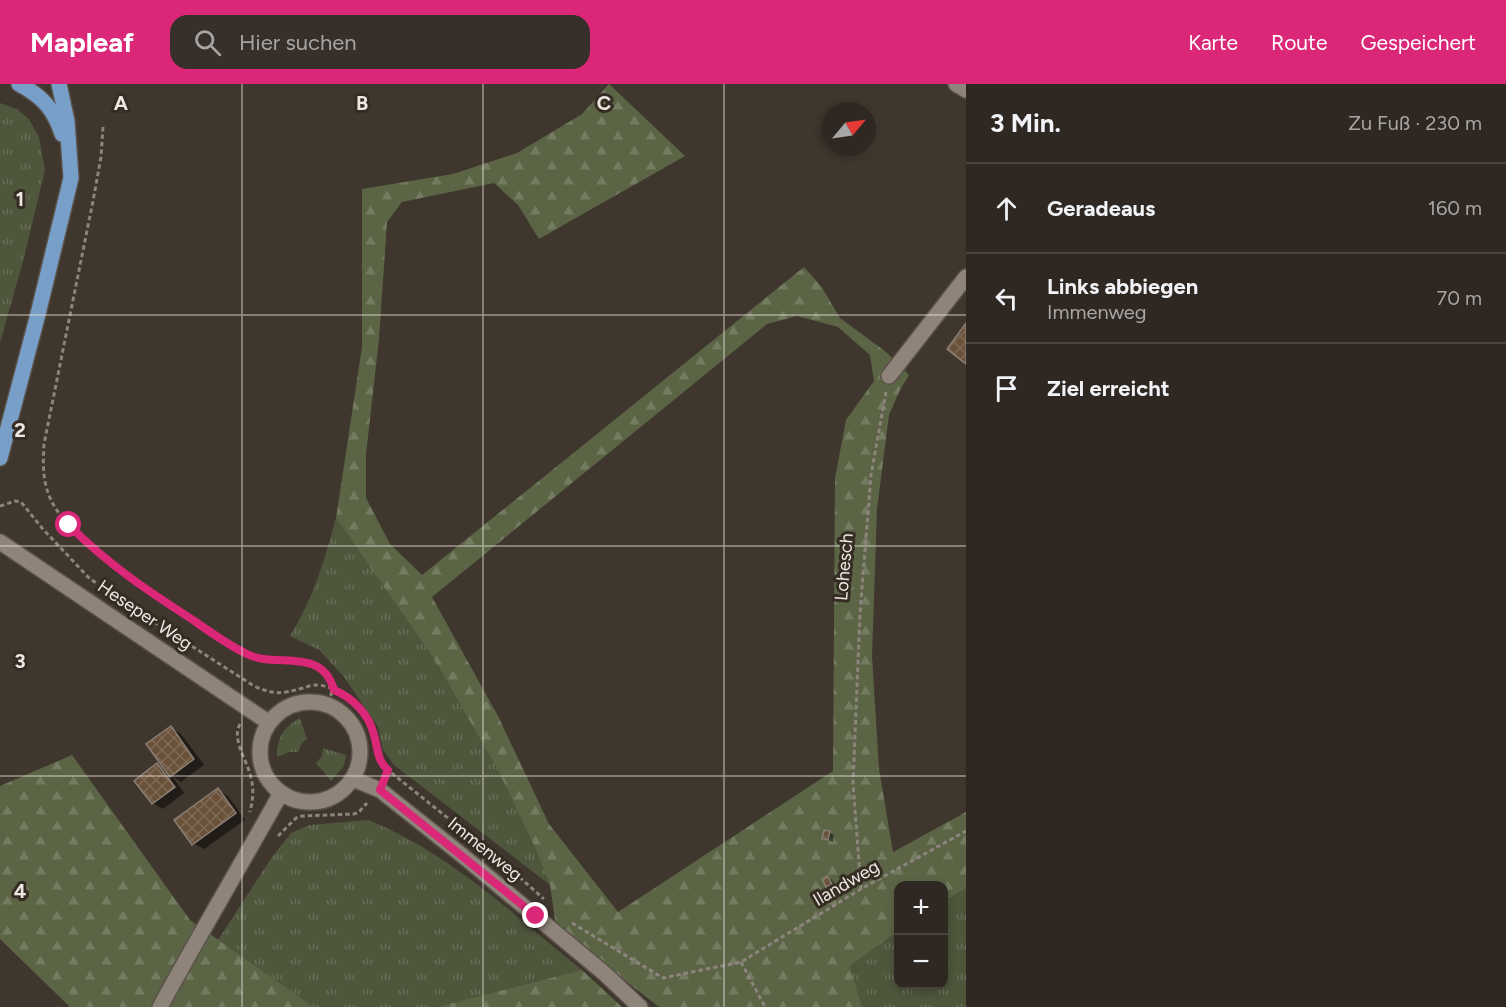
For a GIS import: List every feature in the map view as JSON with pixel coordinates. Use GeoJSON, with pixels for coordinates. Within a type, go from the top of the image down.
{"type":"FeatureCollection","features":[{"type":"Feature","properties":{"kind":"main road"},"geometry":{"type":"LineString","coordinates":[[19,84],[35,92],[52,110],[69,154]]}},
{"type":"Feature","properties":{"kind":"main road"},"geometry":{"type":"LineString","coordinates":[[0,458],[65,206],[70,178],[67,122],[59,84]]}},
{"type":"Feature","properties":{"kind":"street"},"geometry":{"type":"LineString","coordinates":[[956,84],[966,90]]}},
{"type":"Feature","properties":{"kind":"street"},"geometry":{"type":"LineString","coordinates":[[890,376],[966,277]]}},
{"type":"Feature","properties":{"kind":"street","name":"Heseper Weg"},"geometry":{"type":"LineString","coordinates":[[0,542],[268,722]]}},
{"type":"Feature","properties":{"kind":"street"},"geometry":{"type":"LineString","coordinates":[[331,697],[356,730],[360,743],[360,758],[353,779],[341,792],[320,802],[299,801],[281,793],[270,782],[262,768],[260,747],[268,722],[286,708],[300,702],[316,702],[331,697]]}},
{"type":"Feature","properties":{"kind":"street","name":"Immenweg"},"geometry":{"type":"LineString","coordinates":[[353,779],[380,790],[595,966],[640,1007]]}},
{"type":"Feature","properties":{"kind":"street"},"geometry":{"type":"LineString","coordinates":[[160,1007],[281,793]]}},
{"type":"Feature","properties":{"kind":"path"},"geometry":{"type":"LineString","coordinates":[[103,127],[95,190],[44,444],[43,466],[46,486],[52,503],[93,550],[141,586],[249,656],[294,661],[321,668],[331,680],[331,697]]}},
{"type":"Feature","properties":{"kind":"path","name":"Lohesch"},"geometry":{"type":"LineString","coordinates":[[861,889],[853,783],[860,613],[871,475],[890,376]]}},
{"type":"Feature","properties":{"kind":"path"},"geometry":{"type":"LineString","coordinates":[[0,506],[15,501],[21,502],[88,577],[112,595],[254,686],[269,693],[280,694],[316,685],[331,697],[345,695],[367,717],[374,733],[378,755],[384,767],[493,854],[544,899]]}},
{"type":"Feature","properties":{"kind":"path"},"geometry":{"type":"LineString","coordinates":[[249,814],[253,789],[236,730],[250,709]]}},
{"type":"Feature","properties":{"kind":"path"},"geometry":{"type":"LineString","coordinates":[[272,844],[285,827],[296,818],[358,813],[380,790],[388,770]]}},
{"type":"Feature","properties":{"kind":"path","name":"Ilandweg"},"geometry":{"type":"LineString","coordinates":[[570,922],[663,978],[741,962],[861,889],[966,831]]}},
{"type":"Feature","properties":{"kind":"path"},"geometry":{"type":"LineString","coordinates":[[741,962],[765,1007]]}},
{"type":"Feature","properties":{"kind":"green space"},"geometry":{"type":"Polygon","coordinates":[[[609,84],[685,156],[539,239],[518,205],[494,183],[402,202],[387,222],[379,339],[366,454],[366,498],[390,544],[422,575],[804,267],[821,286],[840,318],[886,352],[909,375],[889,415],[877,509],[872,656],[879,769],[893,852],[966,812],[966,888],[948,899],[948,881],[894,881],[894,934],[850,966],[862,1007],[659,1007],[556,927],[550,885],[500,774],[436,662],[336,518],[362,347],[362,189],[453,174],[517,153],[582,114],[609,84]],[[797,316],[767,324],[432,597],[498,716],[549,824],[618,912],[833,771],[835,478],[846,420],[874,381],[870,355],[838,327],[797,316]]]}},
{"type":"Feature","properties":{"kind":"green space"},"geometry":{"type":"Polygon","coordinates":[[[0,103],[17,109],[29,119],[39,137],[45,170],[24,258],[0,343],[0,103]]]}},
{"type":"Feature","properties":{"kind":"green space"},"geometry":{"type":"Polygon","coordinates":[[[336,518],[436,662],[500,774],[550,885],[394,765],[383,750],[378,727],[344,677],[319,650],[290,636],[318,578],[336,518]]]}},
{"type":"Feature","properties":{"kind":"green space"},"geometry":{"type":"Polygon","coordinates":[[[300,718],[307,739],[302,743],[298,752],[290,752],[277,757],[282,734],[289,725],[300,718]]]}},
{"type":"Feature","properties":{"kind":"green space"},"geometry":{"type":"Polygon","coordinates":[[[323,748],[346,755],[344,766],[331,781],[316,763],[322,756],[323,748]]]}},
{"type":"Feature","properties":{"kind":"green space"},"geometry":{"type":"Polygon","coordinates":[[[72,755],[190,920],[314,1007],[70,1007],[0,939],[0,786],[72,755]]]}},
{"type":"Feature","properties":{"kind":"green space"},"geometry":{"type":"Polygon","coordinates":[[[368,820],[398,833],[454,867],[582,970],[436,1007],[314,1007],[218,940],[272,857],[291,833],[309,825],[368,820]]]}},
{"type":"Feature","properties":{"kind":"green space"},"geometry":{"type":"Polygon","coordinates":[[[966,888],[966,1007],[862,1007],[850,966],[894,934],[894,989],[948,989],[948,899],[966,888]]]}},
{"type":"Feature","properties":{"kind":"green space"},"geometry":{"type":"Polygon","coordinates":[[[582,970],[622,1007],[436,1007],[582,970]]]}},
{"type":"Feature","properties":{"kind":"building"},"geometry":{"type":"Polygon","coordinates":[[[966,323],[966,364],[947,349],[966,323]]]}},
{"type":"Feature","properties":{"kind":"building"},"geometry":{"type":"Polygon","coordinates":[[[171,726],[194,759],[170,777],[146,744],[171,726]]]}},
{"type":"Feature","properties":{"kind":"building"},"geometry":{"type":"Polygon","coordinates":[[[157,763],[175,787],[152,804],[134,781],[157,763]]]}},
{"type":"Feature","properties":{"kind":"building"},"geometry":{"type":"Polygon","coordinates":[[[218,788],[236,813],[192,845],[174,820],[218,788]]]}},
{"type":"Feature","properties":{"kind":"building"},"geometry":{"type":"Polygon","coordinates":[[[824,830],[830,831],[828,840],[822,839],[824,830]]]}},
{"type":"Feature","properties":{"kind":"building"},"geometry":{"type":"Polygon","coordinates":[[[827,876],[832,884],[826,887],[822,879],[827,876]]]}},
{"type":"Feature","properties":{"kind":"route"},"geometry":{"type":"LineString","coordinates":[[69,525],[93,550],[141,586],[249,656],[294,661],[321,668],[331,680],[334,690],[355,703],[367,717],[374,733],[378,755],[388,770],[380,790],[536,916]]}}]}
